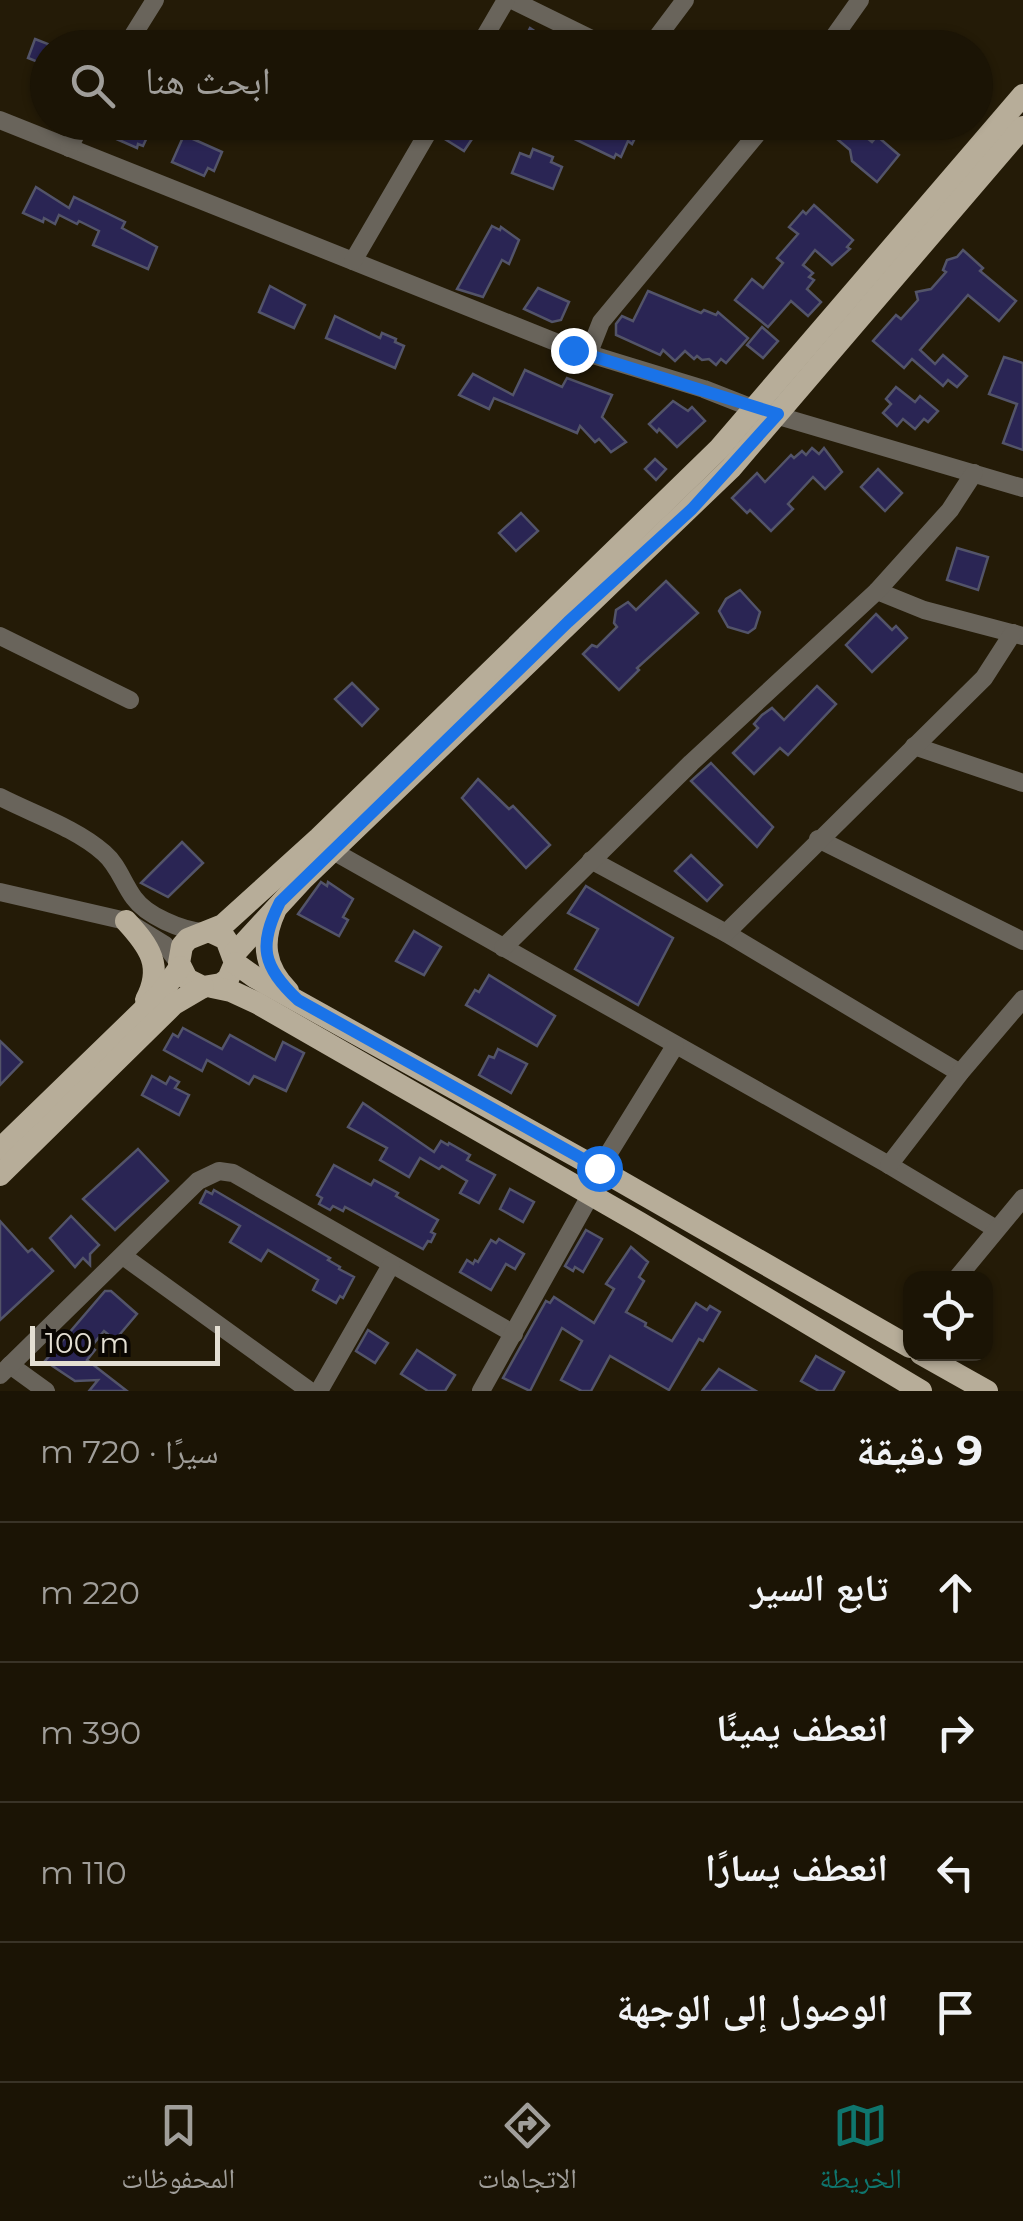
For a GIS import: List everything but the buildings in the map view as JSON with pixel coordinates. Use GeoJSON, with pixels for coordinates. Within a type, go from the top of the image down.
{"type":"FeatureCollection","features":[{"type":"Feature","properties":{"kind":"main road"},"geometry":{"type":"LineString","coordinates":[[993,137],[1023,95]]}},
{"type":"Feature","properties":{"kind":"main road"},"geometry":{"type":"LineString","coordinates":[[953,192],[1023,128]]}},
{"type":"Feature","properties":{"kind":"main road"},"geometry":{"type":"LineString","coordinates":[[0,1175],[174,1004],[228,978],[235,958],[280,902],[568,622],[692,509],[766,412],[953,192],[991,140]]}},
{"type":"Feature","properties":{"kind":"main road"},"geometry":{"type":"LineString","coordinates":[[0,1148],[139,1014],[179,965],[182,946],[194,934],[207,932],[242,909],[670,498],[766,412]]}},
{"type":"Feature","properties":{"kind":"main road"},"geometry":{"type":"LineString","coordinates":[[280,902],[268,928],[266,954],[276,978],[298,1000]]}},
{"type":"Feature","properties":{"kind":"main road"},"geometry":{"type":"LineString","coordinates":[[131,911],[154,960],[152,989],[139,1014]]}},
{"type":"Feature","properties":{"kind":"main road"},"geometry":{"type":"LineString","coordinates":[[207,932],[226,939],[235,958],[298,1000],[903,1341]]}},
{"type":"Feature","properties":{"kind":"main road"},"geometry":{"type":"LineString","coordinates":[[179,965],[187,979],[258,1003],[591,1194],[921,1391]]}},
{"type":"Feature","properties":{"kind":"main road"},"geometry":{"type":"LineString","coordinates":[[937,1361],[986,1391]]}},
{"type":"Feature","properties":{"kind":"street"},"geometry":{"type":"LineString","coordinates":[[136,30],[155,0]]}},
{"type":"Feature","properties":{"kind":"street"},"geometry":{"type":"LineString","coordinates":[[490,30],[509,0],[572,30]]}},
{"type":"Feature","properties":{"kind":"street"},"geometry":{"type":"LineString","coordinates":[[662,30],[685,0]]}},
{"type":"Feature","properties":{"kind":"street"},"geometry":{"type":"LineString","coordinates":[[839,30],[860,0]]}},
{"type":"Feature","properties":{"kind":"street"},"geometry":{"type":"LineString","coordinates":[[0,120],[30,132]]}},
{"type":"Feature","properties":{"kind":"street"},"geometry":{"type":"LineString","coordinates":[[50,140],[588,354],[766,412],[1023,488]]}},
{"type":"Feature","properties":{"kind":"street"},"geometry":{"type":"LineString","coordinates":[[70,148],[74,140]]}},
{"type":"Feature","properties":{"kind":"street"},"geometry":{"type":"LineString","coordinates":[[352,261],[423,140]]}},
{"type":"Feature","properties":{"kind":"street"},"geometry":{"type":"LineString","coordinates":[[588,354],[601,322],[752,140]]}},
{"type":"Feature","properties":{"kind":"street"},"geometry":{"type":"LineString","coordinates":[[503,948],[691,763],[877,592],[950,510],[974,473]]}},
{"type":"Feature","properties":{"kind":"street"},"geometry":{"type":"LineString","coordinates":[[726,932],[984,678],[1018,635],[924,610],[877,592]]}},
{"type":"Feature","properties":{"kind":"street"},"geometry":{"type":"LineString","coordinates":[[0,636],[130,700]]}},
{"type":"Feature","properties":{"kind":"street"},"geometry":{"type":"LineString","coordinates":[[914,746],[1023,784]]}},
{"type":"Feature","properties":{"kind":"street"},"geometry":{"type":"LineString","coordinates":[[0,797],[103,852],[116,866],[131,911],[179,965]]}},
{"type":"Feature","properties":{"kind":"street"},"geometry":{"type":"LineString","coordinates":[[818,839],[1023,941]]}},
{"type":"Feature","properties":{"kind":"street"},"geometry":{"type":"LineString","coordinates":[[333,851],[996,1229]]}},
{"type":"Feature","properties":{"kind":"street"},"geometry":{"type":"LineString","coordinates":[[591,860],[726,932],[960,1073]]}},
{"type":"Feature","properties":{"kind":"street"},"geometry":{"type":"LineString","coordinates":[[0,892],[131,911],[185,930],[207,932]]}},
{"type":"Feature","properties":{"kind":"street"},"geometry":{"type":"LineString","coordinates":[[889,1165],[1023,998]]}},
{"type":"Feature","properties":{"kind":"street"},"geometry":{"type":"LineString","coordinates":[[599,1168],[675,1046]]}},
{"type":"Feature","properties":{"kind":"street"},"geometry":{"type":"LineString","coordinates":[[46,1391],[5,1370],[198,1181],[219,1172],[233,1173],[514,1334]]}},
{"type":"Feature","properties":{"kind":"street"},"geometry":{"type":"LineString","coordinates":[[481,1391],[591,1194]]}},
{"type":"Feature","properties":{"kind":"street"},"geometry":{"type":"LineString","coordinates":[[963,1271],[1023,1198]]}},
{"type":"Feature","properties":{"kind":"street"},"geometry":{"type":"LineString","coordinates":[[124,1256],[310,1391]]}},
{"type":"Feature","properties":{"kind":"street"},"geometry":{"type":"LineString","coordinates":[[320,1391],[391,1265]]}},
{"type":"Feature","properties":{"kind":"route"},"geometry":{"type":"LineString","coordinates":[[573,350],[778,414],[692,509],[568,622],[280,902],[268,928],[266,944],[271,970],[298,1000],[599,1168]]}}]}
